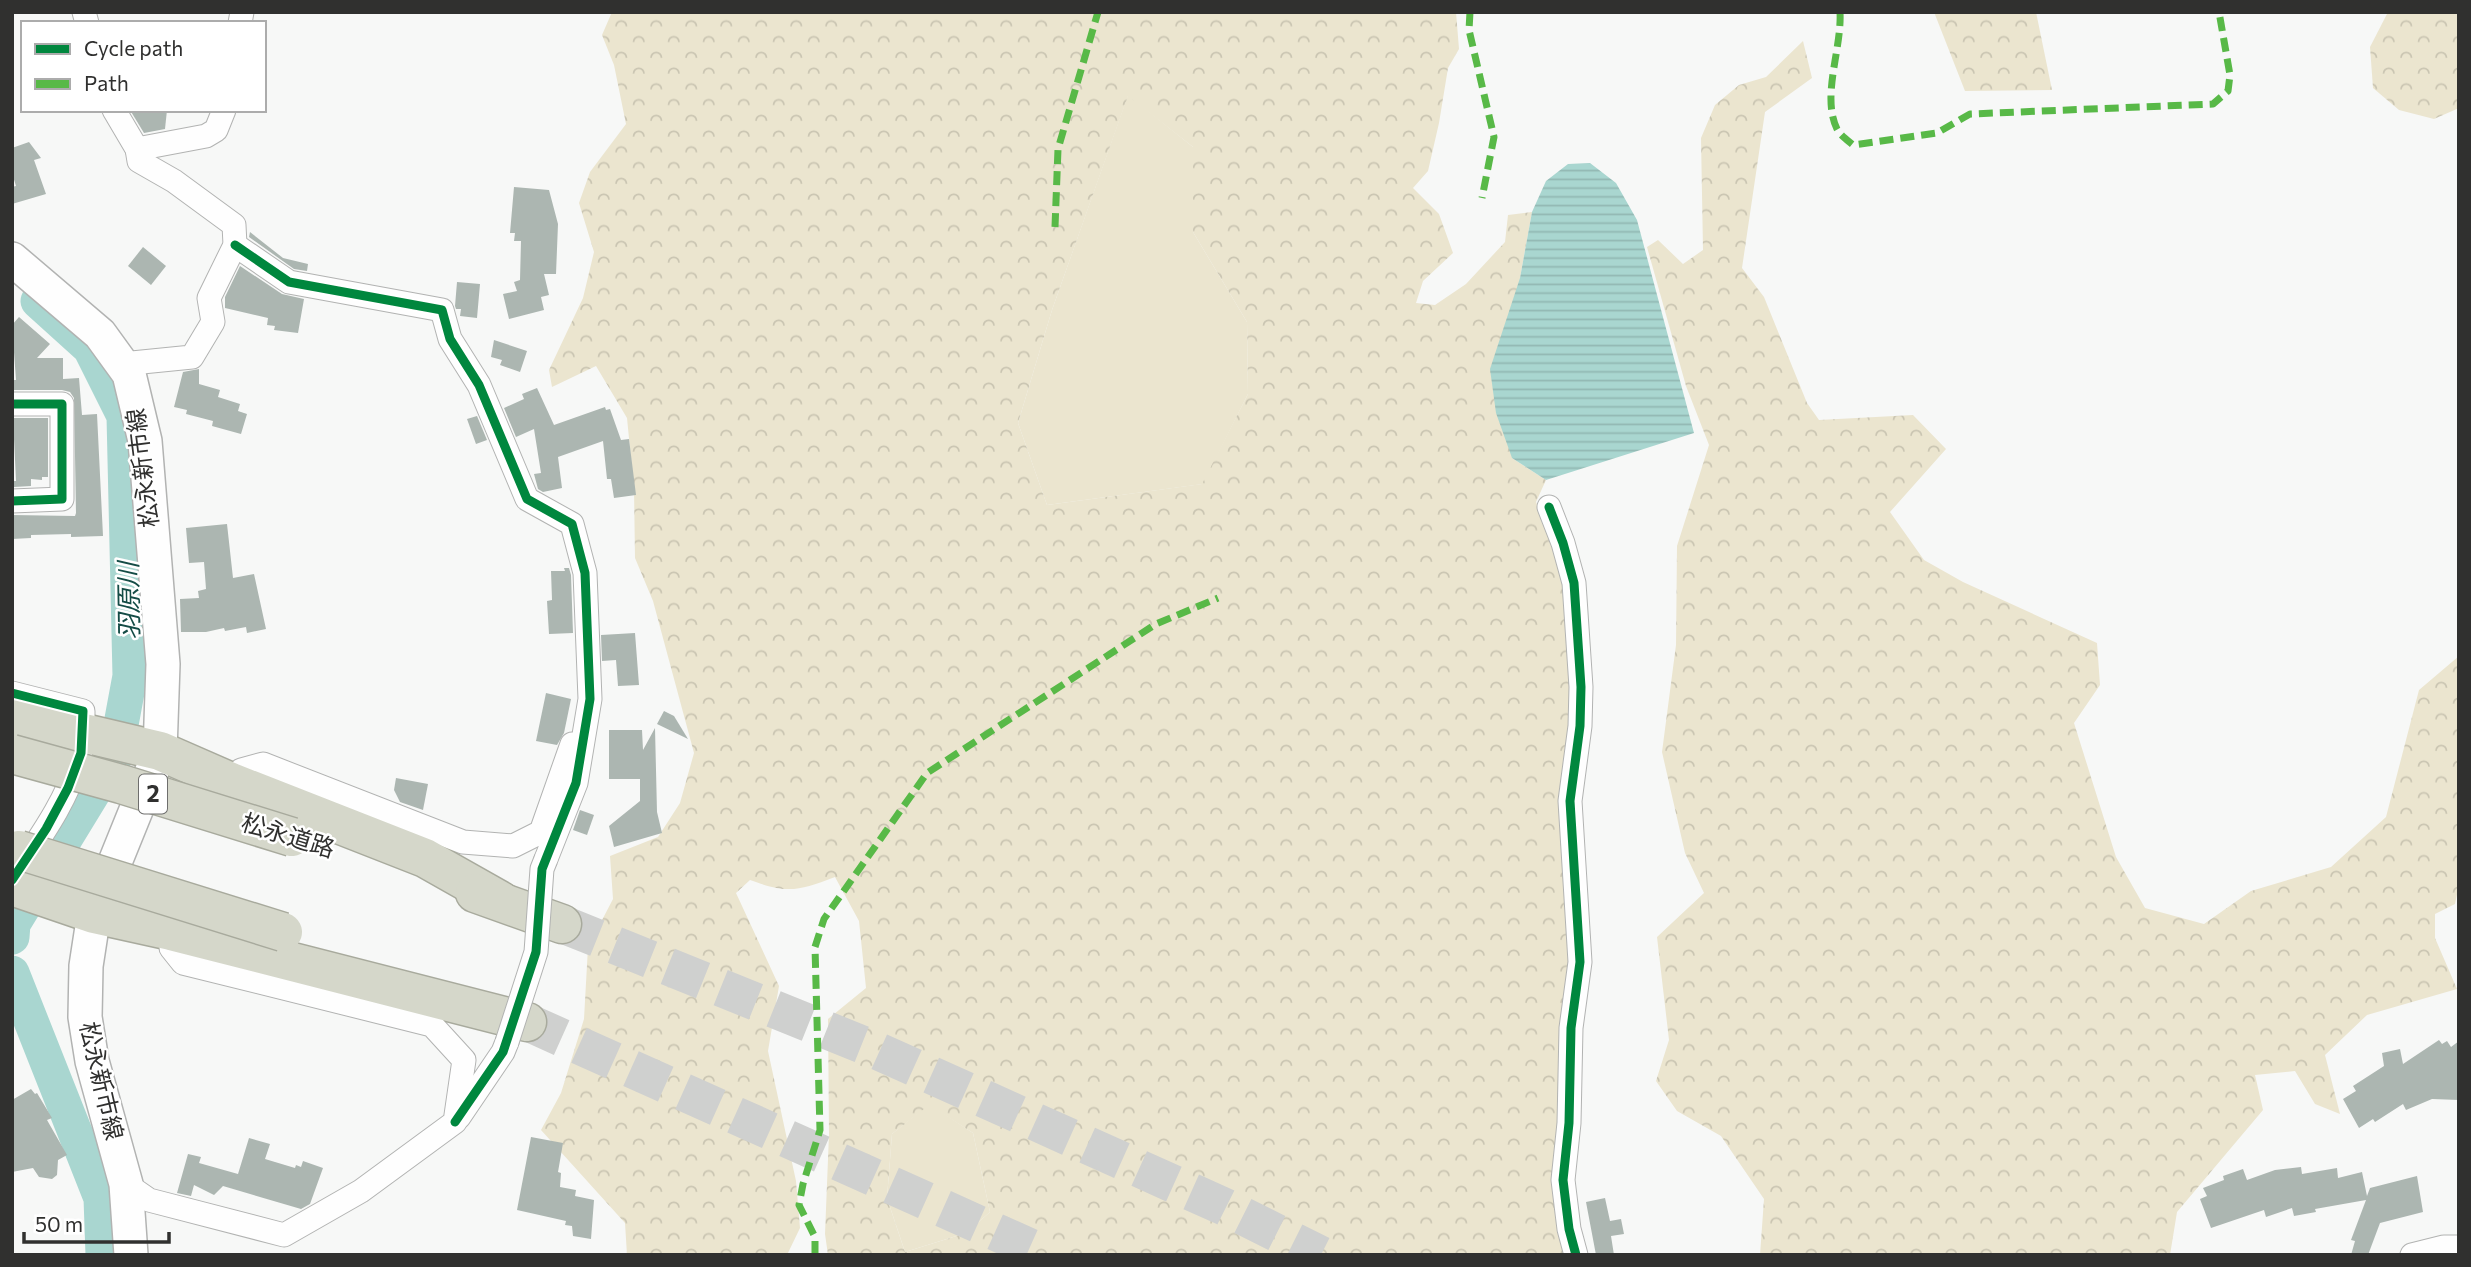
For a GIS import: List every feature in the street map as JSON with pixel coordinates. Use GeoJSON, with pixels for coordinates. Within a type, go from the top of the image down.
{"type":"FeatureCollection","features":[{"type":"Feature","properties":{"kind":"highway"},"geometry":{"type":"LineString","coordinates":[[12,716],[160,751],[425,858],[501,901]]}},
{"type":"Feature","properties":{"kind":"highway","name":"松永道路"},"geometry":{"type":"LineString","coordinates":[[12,754],[121,784],[501,901],[562,924]]}},
{"type":"Feature","properties":{"kind":"highway"},"geometry":{"type":"LineString","coordinates":[[14,866],[93,914],[171,931],[517,1032]]}},
{"type":"Feature","properties":{"kind":"highway"},"geometry":{"type":"LineString","coordinates":[[14,866],[283,932],[517,1032]]}},
{"type":"Feature","properties":{"kind":"main road","name":"松永新市線"},"geometry":{"type":"LineString","coordinates":[[12,259],[100,334],[130,374],[145,441],[163,664],[160,751],[93,914],[86,966],[85,1017],[92,1061],[127,1184],[131,1255]]}},
{"type":"Feature","properties":{"kind":"street"},"geometry":{"type":"LineString","coordinates":[[115,112],[137,149],[139,161],[174,181],[234,225],[235,245],[209,298],[213,322],[192,357],[122,364]]}},
{"type":"Feature","properties":{"kind":"street"},"geometry":{"type":"LineString","coordinates":[[137,149],[206,136],[216,130],[223,112]]}},
{"type":"Feature","properties":{"kind":"street"},"geometry":{"type":"LineString","coordinates":[[232,782],[241,770],[263,765],[463,842],[513,846],[541,832],[578,742],[590,699],[585,573],[572,524],[527,499],[479,385],[450,339],[442,310],[289,282],[235,245]]}},
{"type":"Feature","properties":{"kind":"street"},"geometry":{"type":"LineString","coordinates":[[12,404],[62,404],[62,499],[12,500]]}},
{"type":"Feature","properties":{"kind":"street"},"geometry":{"type":"LineString","coordinates":[[1549,507],[1574,583],[1581,687],[1580,726],[1570,801],[1580,962],[1571,1028],[1569,1123],[1563,1180],[1569,1229],[1576,1255]]}},
{"type":"Feature","properties":{"kind":"street"},"geometry":{"type":"LineString","coordinates":[[12,693],[83,711],[81,753],[60,804],[14,866]]}},
{"type":"Feature","properties":{"kind":"street"},"geometry":{"type":"LineString","coordinates":[[127,1184],[149,1200],[284,1235],[361,1191],[455,1122],[517,1032],[536,951],[542,869],[576,783],[578,742]]}},
{"type":"Feature","properties":{"kind":"street"},"geometry":{"type":"LineString","coordinates":[[171,931],[171,948],[183,963],[432,1025],[464,1060],[455,1122]]}},
{"type":"Feature","properties":{"kind":"street"},"geometry":{"type":"LineString","coordinates":[[2412,1255],[2444,1247],[2459,1247]]}},
{"type":"Feature","properties":{"kind":"green space"},"geometry":{"type":"Polygon","coordinates":[[[612,12],[1456,12],[1459,49],[1448,68],[1428,171],[1413,188],[1439,214],[1453,253],[1423,281],[1416,303],[1435,305],[1466,284],[1505,242],[1508,215],[1532,212],[1520,278],[1512,458],[1546,480],[1536,502],[1558,560],[1570,622],[1574,943],[1566,1255],[828,1255],[825,1234],[829,1134],[828,1019],[866,988],[859,921],[835,877],[793,889],[750,880],[736,893],[779,986],[768,1051],[796,1181],[800,1228],[787,1255],[627,1255],[625,1223],[541,1130],[561,1093],[584,1019],[588,947],[613,899],[610,856],[658,837],[680,803],[694,753],[653,601],[635,558],[634,489],[627,418],[596,366],[552,387],[549,370],[583,298],[594,252],[579,203],[590,172],[626,124],[614,65],[602,35],[612,12]],[[1128,96],[1052,310],[1018,423],[1047,505],[1202,484],[1248,394],[1247,322],[1193,232],[1193,147],[1128,96]],[[929,1105],[892,1134],[887,1198],[905,1252],[966,1233],[990,1212],[973,1133],[929,1105]]]}},
{"type":"Feature","properties":{"kind":"green space"},"geometry":{"type":"Polygon","coordinates":[[[1934,12],[2036,12],[2052,90],[1965,91],[1934,12]]]}},
{"type":"Feature","properties":{"kind":"green space"},"geometry":{"type":"Polygon","coordinates":[[[2388,12],[2459,12],[2459,108],[2434,119],[2399,110],[2373,88],[2370,47],[2388,12]]]}},
{"type":"Feature","properties":{"kind":"green space"},"geometry":{"type":"Polygon","coordinates":[[[1803,41],[1812,78],[1765,112],[1742,268],[1764,297],[1807,403],[1819,420],[1913,415],[1946,449],[1890,512],[1924,560],[1963,582],[2097,643],[2100,685],[2074,723],[2116,857],[2145,908],[2204,924],[2251,891],[2331,867],[2386,817],[2419,690],[2459,656],[2459,885],[2455,904],[2435,914],[2435,938],[2457,989],[2367,1015],[2325,1055],[2340,1114],[2315,1104],[2295,1071],[2255,1075],[2263,1110],[2177,1212],[2170,1255],[1760,1255],[1764,1199],[1721,1136],[1677,1111],[1656,1081],[1669,1040],[1657,937],[1704,893],[1685,853],[1662,752],[1676,645],[1677,546],[1709,445],[1686,386],[1647,247],[1658,240],[1683,264],[1703,250],[1701,138],[1715,105],[1739,85],[1766,77],[1803,41]]]}},
{"type":"Feature","properties":{"kind":"green space"},"geometry":{"type":"Polygon","coordinates":[[[1128,95],[1193,147],[1193,232],[1247,322],[1248,394],[1203,484],[1047,505],[1018,423],[1052,310],[1128,95]]]}},
{"type":"Feature","properties":{"kind":"green space"},"geometry":{"type":"Polygon","coordinates":[[[929,1104],[973,1133],[990,1212],[966,1233],[905,1252],[887,1198],[892,1134],[929,1104]]]}},
{"type":"Feature","properties":{"kind":"water"},"geometry":{"type":"Polygon","coordinates":[[[1590,163],[1616,183],[1637,220],[1694,433],[1546,480],[1512,458],[1496,413],[1490,369],[1520,278],[1532,212],[1546,181],[1568,164],[1590,163]]]}},
{"type":"Feature","properties":{"kind":"building"},"geometry":{"type":"Polygon","coordinates":[[[131,112],[167,112],[165,129],[144,133],[131,112]]]}},
{"type":"Feature","properties":{"kind":"building"},"geometry":{"type":"Polygon","coordinates":[[[29,142],[41,158],[34,160],[46,194],[12,204],[12,187],[16,186],[12,173],[12,148],[29,142]]]}},
{"type":"Feature","properties":{"kind":"building"},"geometry":{"type":"Polygon","coordinates":[[[514,187],[549,190],[558,224],[556,274],[544,274],[549,295],[541,297],[544,310],[509,319],[503,294],[517,291],[514,282],[520,280],[521,241],[514,241],[515,233],[510,233],[514,187]]]}},
{"type":"Feature","properties":{"kind":"building"},"geometry":{"type":"Polygon","coordinates":[[[250,232],[283,258],[308,264],[307,271],[294,269],[249,237],[250,232]]]}},
{"type":"Feature","properties":{"kind":"building"},"geometry":{"type":"Polygon","coordinates":[[[143,247],[166,266],[151,285],[128,266],[143,247]]]}},
{"type":"Feature","properties":{"kind":"building"},"geometry":{"type":"Polygon","coordinates":[[[240,266],[282,294],[304,299],[298,333],[274,330],[275,326],[267,325],[268,318],[225,308],[225,297],[240,266]]]}},
{"type":"Feature","properties":{"kind":"building"},"geometry":{"type":"Polygon","coordinates":[[[457,282],[480,284],[477,318],[460,316],[461,309],[456,309],[457,282]]]}},
{"type":"Feature","properties":{"kind":"building"},"geometry":{"type":"Polygon","coordinates":[[[19,317],[50,344],[37,358],[63,358],[63,379],[79,378],[82,415],[97,414],[103,536],[31,535],[31,538],[12,539],[12,515],[75,516],[76,513],[74,398],[70,392],[62,390],[13,390],[13,380],[16,380],[12,325],[19,317]]]}},
{"type":"Feature","properties":{"kind":"building"},"geometry":{"type":"Polygon","coordinates":[[[494,340],[527,351],[520,372],[500,365],[502,360],[491,357],[494,340]]]}},
{"type":"Feature","properties":{"kind":"building"},"geometry":{"type":"Polygon","coordinates":[[[199,369],[199,384],[220,390],[218,397],[240,404],[238,411],[247,414],[241,434],[212,426],[213,421],[186,414],[187,410],[174,407],[183,372],[199,369]]]}},
{"type":"Feature","properties":{"kind":"building"},"geometry":{"type":"Polygon","coordinates":[[[537,388],[554,425],[605,407],[606,410],[610,409],[621,440],[629,439],[636,495],[614,498],[611,479],[607,479],[603,441],[558,457],[562,488],[543,492],[538,489],[534,474],[541,473],[534,429],[516,437],[504,408],[524,399],[522,394],[537,388]]]}},
{"type":"Feature","properties":{"kind":"building"},"geometry":{"type":"Polygon","coordinates":[[[477,416],[487,440],[476,444],[467,419],[477,416]]]}},
{"type":"Feature","properties":{"kind":"building"},"geometry":{"type":"Polygon","coordinates":[[[13,418],[48,418],[48,477],[42,477],[42,480],[31,479],[31,486],[14,487],[13,418]]]}},
{"type":"Feature","properties":{"kind":"building"},"geometry":{"type":"Polygon","coordinates":[[[227,524],[233,578],[254,574],[266,629],[247,633],[246,627],[225,631],[224,628],[206,632],[181,632],[180,599],[199,598],[198,591],[206,589],[204,562],[189,563],[186,528],[227,524]]]}},
{"type":"Feature","properties":{"kind":"building"},"geometry":{"type":"Polygon","coordinates":[[[564,568],[569,568],[571,575],[573,633],[549,634],[547,601],[552,600],[551,571],[565,571],[564,568]]]}},
{"type":"Feature","properties":{"kind":"building"},"geometry":{"type":"Polygon","coordinates":[[[635,633],[639,685],[618,686],[616,660],[602,661],[601,635],[635,633]]]}},
{"type":"Feature","properties":{"kind":"building"},"geometry":{"type":"Polygon","coordinates":[[[546,693],[571,699],[564,733],[557,745],[536,741],[546,693]]]}},
{"type":"Feature","properties":{"kind":"building"},"geometry":{"type":"Polygon","coordinates":[[[664,711],[674,716],[688,739],[657,724],[664,711]]]}},
{"type":"Feature","properties":{"kind":"building"},"geometry":{"type":"Polygon","coordinates":[[[655,728],[657,812],[662,833],[614,847],[609,826],[640,801],[640,779],[609,779],[609,730],[642,730],[643,750],[655,728]]]}},
{"type":"Feature","properties":{"kind":"building"},"geometry":{"type":"Polygon","coordinates":[[[396,778],[428,784],[423,810],[400,802],[394,790],[396,778]]]}},
{"type":"Feature","properties":{"kind":"building"},"geometry":{"type":"Polygon","coordinates":[[[580,810],[594,815],[587,835],[573,830],[580,810]]]}},
{"type":"Feature","properties":{"kind":"building"},"geometry":{"type":"Polygon","coordinates":[[[2439,1040],[2442,1044],[2447,1041],[2451,1047],[2459,1041],[2459,1100],[2432,1099],[2406,1110],[2403,1104],[2375,1122],[2373,1119],[2359,1128],[2343,1099],[2356,1091],[2353,1086],[2384,1066],[2382,1053],[2400,1049],[2403,1064],[2439,1040]]]}},
{"type":"Feature","properties":{"kind":"building"},"geometry":{"type":"Polygon","coordinates":[[[31,1089],[37,1093],[52,1118],[47,1120],[67,1155],[58,1160],[57,1175],[52,1179],[39,1177],[33,1168],[12,1172],[12,1100],[31,1089]]]}},
{"type":"Feature","properties":{"kind":"building"},"geometry":{"type":"Polygon","coordinates":[[[531,1137],[563,1143],[558,1172],[561,1173],[560,1187],[576,1190],[575,1196],[594,1200],[591,1239],[573,1236],[572,1226],[565,1225],[566,1221],[517,1210],[531,1137]]]}},
{"type":"Feature","properties":{"kind":"building"},"geometry":{"type":"Polygon","coordinates":[[[249,1138],[270,1144],[265,1159],[295,1168],[296,1165],[301,1167],[303,1161],[323,1168],[310,1204],[301,1209],[223,1186],[214,1195],[194,1185],[191,1196],[177,1193],[188,1154],[201,1157],[199,1163],[238,1174],[249,1138]]]}},
{"type":"Feature","properties":{"kind":"building"},"geometry":{"type":"Polygon","coordinates":[[[2301,1167],[2302,1174],[2337,1168],[2338,1178],[2362,1172],[2367,1196],[2370,1188],[2417,1176],[2423,1212],[2380,1223],[2368,1255],[2351,1255],[2355,1241],[2351,1240],[2366,1200],[2315,1209],[2316,1212],[2294,1216],[2292,1208],[2266,1217],[2264,1210],[2211,1228],[2200,1199],[2207,1196],[2203,1188],[2224,1180],[2223,1176],[2243,1169],[2247,1180],[2275,1170],[2301,1167]]]}},
{"type":"Feature","properties":{"kind":"building"},"geometry":{"type":"Polygon","coordinates":[[[1605,1198],[1610,1221],[1621,1219],[1624,1234],[1611,1236],[1614,1255],[1596,1255],[1586,1202],[1605,1198]]]}},
{"type":"Feature","properties":{"kind":"waterway","name":"羽原川"},"geometry":{"type":"LineString","coordinates":[[12,937],[13,924],[115,757],[130,676],[124,416],[90,348],[38,301]]}},
{"type":"Feature","properties":{"kind":"waterway","name":"羽原川"},"geometry":{"type":"LineString","coordinates":[[12,973],[101,1198],[103,1255]]}},
{"type":"Feature","properties":{"kind":"tunnel"},"geometry":{"type":"LineString","coordinates":[[562,924],[871,1048],[1225,1207],[1321,1255]]}},
{"type":"Feature","properties":{"kind":"tunnel"},"geometry":{"type":"LineString","coordinates":[[527,1022],[1047,1255]]}},
{"type":"Feature","properties":{"kind":"marked path"},"geometry":{"type":"LineString","coordinates":[[1055,227],[1058,149],[1098,12]]}},
{"type":"Feature","properties":{"kind":"marked path"},"geometry":{"type":"LineString","coordinates":[[1470,12],[1469,30],[1494,137],[1482,198]]}},
{"type":"Feature","properties":{"kind":"marked path"},"geometry":{"type":"LineString","coordinates":[[1840,12],[1831,102],[1837,129],[1853,145],[1937,133],[1970,114],[2213,104],[2228,91],[2230,75],[2219,12]]}},
{"type":"Feature","properties":{"kind":"marked path"},"geometry":{"type":"LineString","coordinates":[[815,1255],[815,1237],[799,1205],[820,1130],[815,947],[824,919],[927,773],[1156,624],[1218,598]]}},
{"type":"Feature","properties":{"kind":"cycle path"},"geometry":{"type":"LineString","coordinates":[[235,245],[289,282],[442,310],[450,339],[479,385],[527,499],[572,524],[585,573],[590,699],[576,783],[542,869],[536,952],[503,1052],[455,1122]]}},
{"type":"Feature","properties":{"kind":"cycle path"},"geometry":{"type":"LineString","coordinates":[[12,404],[62,404],[62,499],[12,501]]}},
{"type":"Feature","properties":{"kind":"cycle path"},"geometry":{"type":"LineString","coordinates":[[1549,507],[1574,583],[1581,687],[1580,726],[1570,801],[1580,962],[1571,1028],[1569,1123],[1563,1180],[1569,1229],[1576,1255]]}},
{"type":"Feature","properties":{"kind":"cycle path"},"geometry":{"type":"LineString","coordinates":[[12,693],[83,711],[81,753],[68,788],[46,829],[12,880]]}}]}
